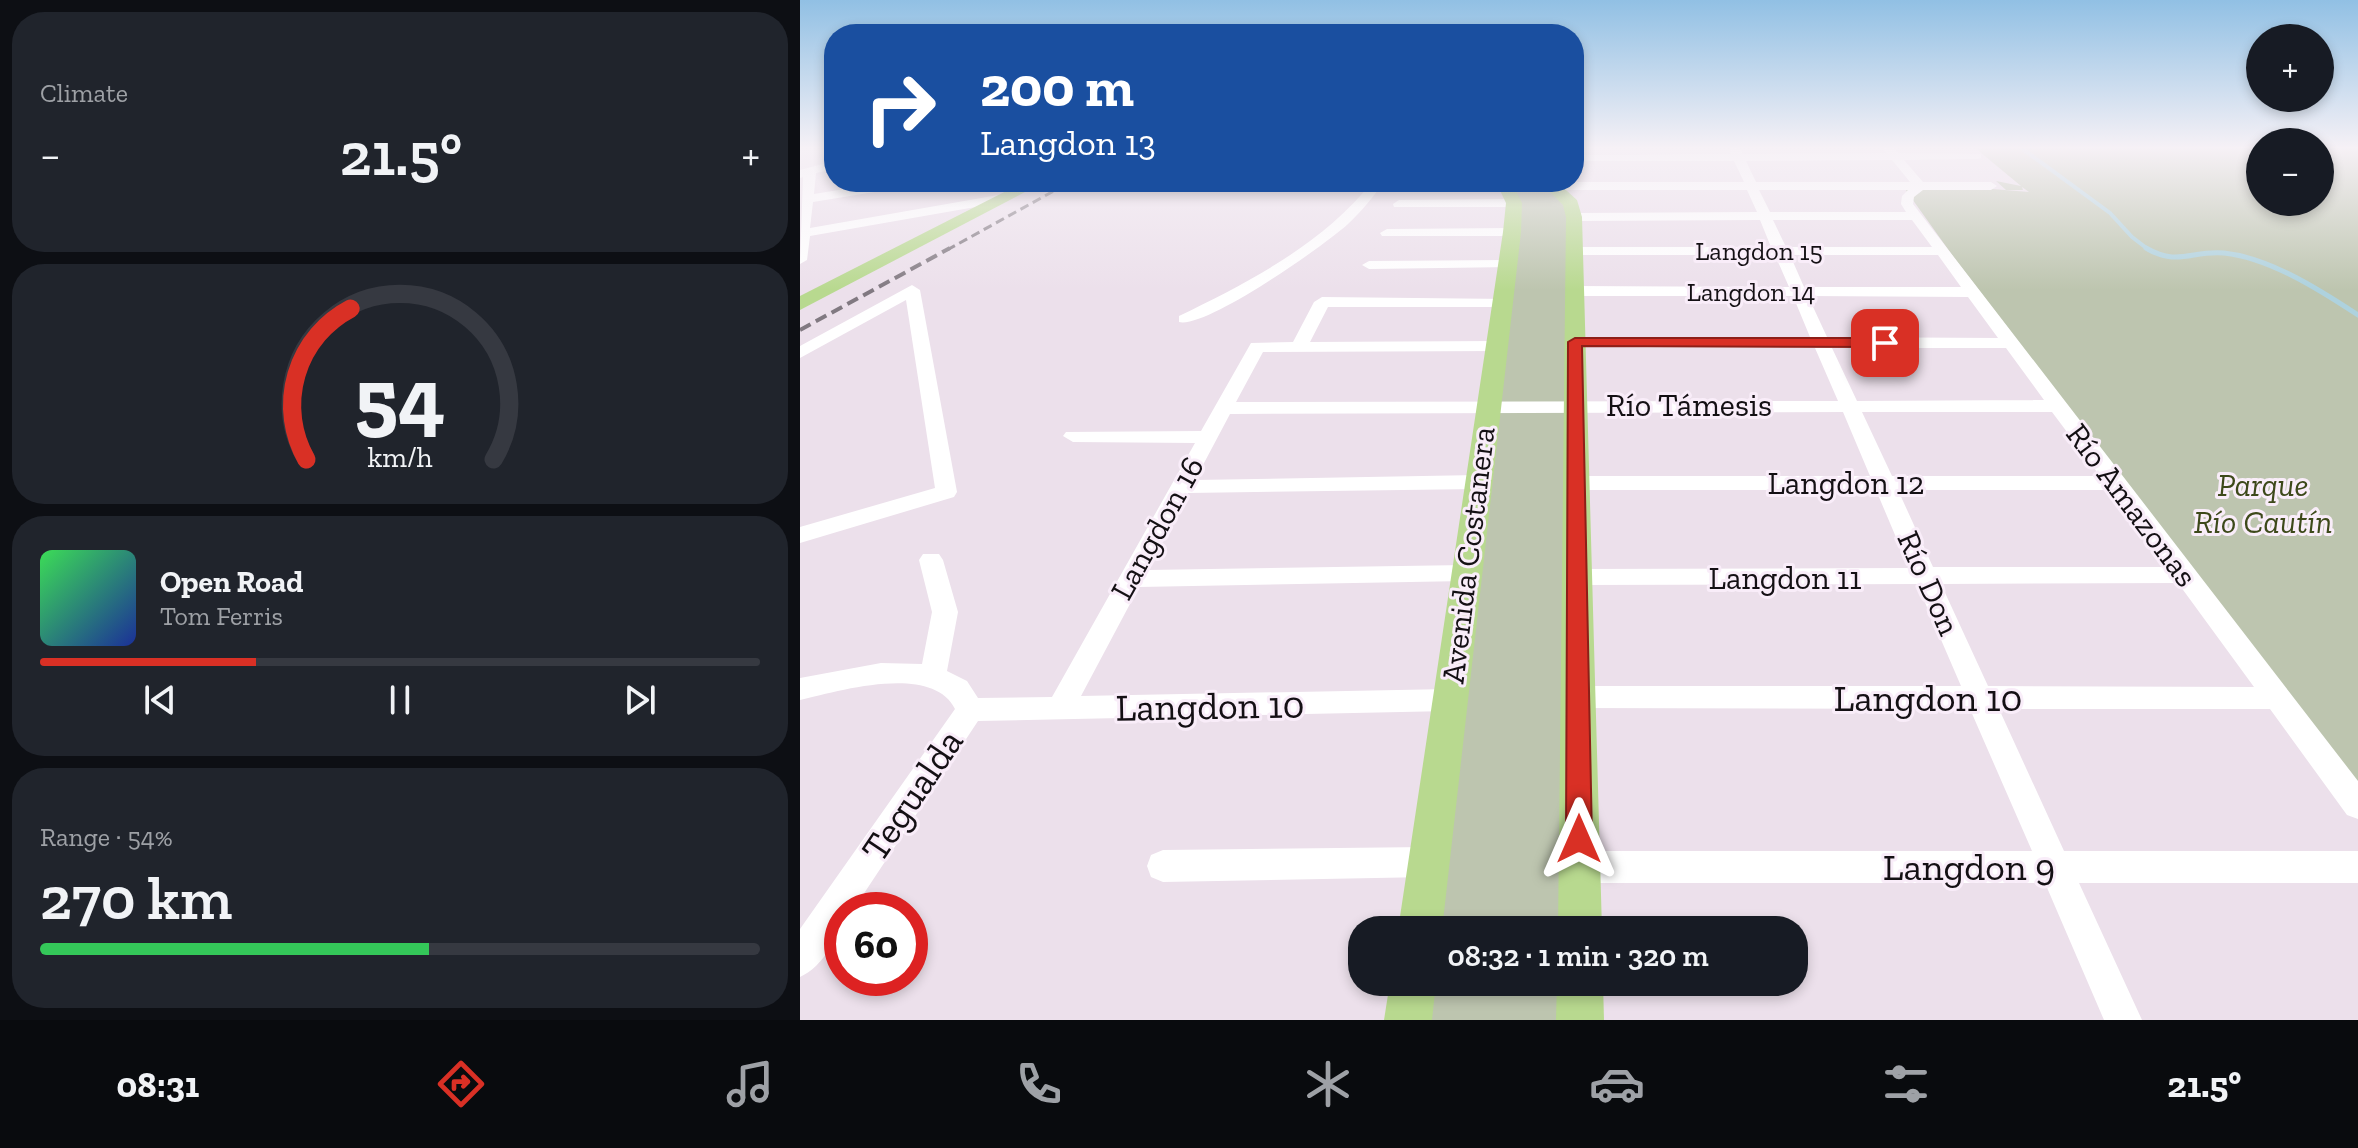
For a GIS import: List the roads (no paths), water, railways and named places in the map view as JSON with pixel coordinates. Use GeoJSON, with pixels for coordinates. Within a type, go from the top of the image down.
{"type":"FeatureCollection","features":[{"type":"Feature","properties":{"kind":"main road"},"geometry":{"type":"LineString","coordinates":[[800,304],[1011,195]]}},
{"type":"Feature","properties":{"kind":"main road","name":"Avenida Costanera"},"geometry":{"type":"LineString","coordinates":[[1422,916],[1507,264],[1512,232],[1524,202],[1517,195]]}},
{"type":"Feature","properties":{"kind":"main road"},"geometry":{"type":"LineString","coordinates":[[1562,195],[1571,203],[1574,213],[1575,251],[1580,916]]}},
{"type":"Feature","properties":{"kind":"main road"},"geometry":{"type":"LineString","coordinates":[[1524,202],[1555,201],[1574,213]]}},
{"type":"Feature","properties":{"kind":"main road"},"geometry":{"type":"LineString","coordinates":[[1408,1020],[1411,996]]}},
{"type":"Feature","properties":{"kind":"main road"},"geometry":{"type":"LineString","coordinates":[[1580,996],[1580,1020]]}},
{"type":"Feature","properties":{"kind":"street"},"geometry":{"type":"LineString","coordinates":[[800,260],[807,195]]}},
{"type":"Feature","properties":{"kind":"street"},"geometry":{"type":"LineString","coordinates":[[807,199],[834,195]]}},
{"type":"Feature","properties":{"kind":"street"},"geometry":{"type":"LineString","coordinates":[[1185,319],[1272,271],[1314,243],[1370,195]]}},
{"type":"Feature","properties":{"kind":"street","name":"Río Don"},"geometry":{"type":"LineString","coordinates":[[1755,195],[2123,1020]]}},
{"type":"Feature","properties":{"kind":"street"},"geometry":{"type":"LineString","coordinates":[[1834,195],[1914,202]]}},
{"type":"Feature","properties":{"kind":"street","name":"Río Amazonas"},"geometry":{"type":"LineString","coordinates":[[1911,195],[1943,251],[2358,805]]}},
{"type":"Feature","properties":{"kind":"street"},"geometry":{"type":"LineString","coordinates":[[1574,213],[1765,216],[1914,202],[1950,195]]}},
{"type":"Feature","properties":{"kind":"street"},"geometry":{"type":"LineString","coordinates":[[802,234],[1004,198]]}},
{"type":"Feature","properties":{"kind":"street"},"geometry":{"type":"LineString","coordinates":[[1399,204],[1524,202]]}},
{"type":"Feature","properties":{"kind":"street"},"geometry":{"type":"LineString","coordinates":[[1387,233],[1512,232]]}},
{"type":"Feature","properties":{"kind":"street","name":"Langdon 15"},"geometry":{"type":"LineString","coordinates":[[1575,251],[1943,251]]}},
{"type":"Feature","properties":{"kind":"street"},"geometry":{"type":"LineString","coordinates":[[1369,265],[1507,264]]}},
{"type":"Feature","properties":{"kind":"street"},"geometry":{"type":"LineString","coordinates":[[800,353],[912,290],[946,492],[800,535]]}},
{"type":"Feature","properties":{"kind":"street","name":"Langdon 14"},"geometry":{"type":"LineString","coordinates":[[1575,291],[1974,292]]}},
{"type":"Feature","properties":{"kind":"street"},"geometry":{"type":"LineString","coordinates":[[1497,346],[1299,347],[1322,302],[1503,302]]}},
{"type":"Feature","properties":{"kind":"street"},"geometry":{"type":"LineString","coordinates":[[1575,342],[2011,343]]}},
{"type":"Feature","properties":{"kind":"street","name":"Langdon 16"},"geometry":{"type":"LineString","coordinates":[[1060,709],[1257,347],[1299,347]]}},
{"type":"Feature","properties":{"kind":"street","name":"Río Támesis"},"geometry":{"type":"LineString","coordinates":[[1223,408],[2058,406]]}},
{"type":"Feature","properties":{"kind":"street"},"geometry":{"type":"LineString","coordinates":[[1073,436],[1207,437]]}},
{"type":"Feature","properties":{"kind":"street"},"geometry":{"type":"LineString","coordinates":[[1179,487],[1478,482]]}},
{"type":"Feature","properties":{"kind":"street","name":"Langdon 12"},"geometry":{"type":"LineString","coordinates":[[1576,483],[2116,483]]}},
{"type":"Feature","properties":{"kind":"street"},"geometry":{"type":"LineString","coordinates":[[931,560],[945,612],[933,676]]}},
{"type":"Feature","properties":{"kind":"street"},"geometry":{"type":"LineString","coordinates":[[1129,579],[1466,573]]}},
{"type":"Feature","properties":{"kind":"street","name":"Langdon 11"},"geometry":{"type":"LineString","coordinates":[[1577,577],[2185,575]]}},
{"type":"Feature","properties":{"kind":"street"},"geometry":{"type":"LineString","coordinates":[[800,689],[876,675],[933,676],[958,689],[970,710]]}},
{"type":"Feature","properties":{"kind":"street","name":"Langdon 10"},"geometry":{"type":"LineString","coordinates":[[1578,697],[2277,698]]}},
{"type":"Feature","properties":{"kind":"street","name":"Langdon 10"},"geometry":{"type":"LineString","coordinates":[[970,710],[1449,700]]}},
{"type":"Feature","properties":{"kind":"street","name":"Tegualda"},"geometry":{"type":"LineString","coordinates":[[804,946],[970,710]]}},
{"type":"Feature","properties":{"kind":"street"},"geometry":{"type":"LineString","coordinates":[[1163,866],[1428,862]]}},
{"type":"Feature","properties":{"kind":"street","name":"Langdon 9"},"geometry":{"type":"LineString","coordinates":[[1579,867],[2358,867]]}},
{"type":"Feature","properties":{"kind":"waterway"},"geometry":{"type":"LineString","coordinates":[[2085,195],[2110,213],[2147,249]]}},
{"type":"Feature","properties":{"kind":"waterway"},"geometry":{"type":"LineString","coordinates":[[2147,249],[2176,257],[2224,253],[2259,261],[2311,286],[2358,315]]}},
{"type":"Feature","properties":{"kind":"railway"},"geometry":{"type":"LineString","coordinates":[[947,250],[1047,195]]}},
{"type":"Feature","properties":{"kind":"railway"},"geometry":{"type":"LineString","coordinates":[[800,330],[950,248]]}},
{"type":"Feature","properties":{"kind":"park label","name":"Parque Río Cautín"},"geometry":{"type":"Point","coordinates":[2263,504]}}]}
